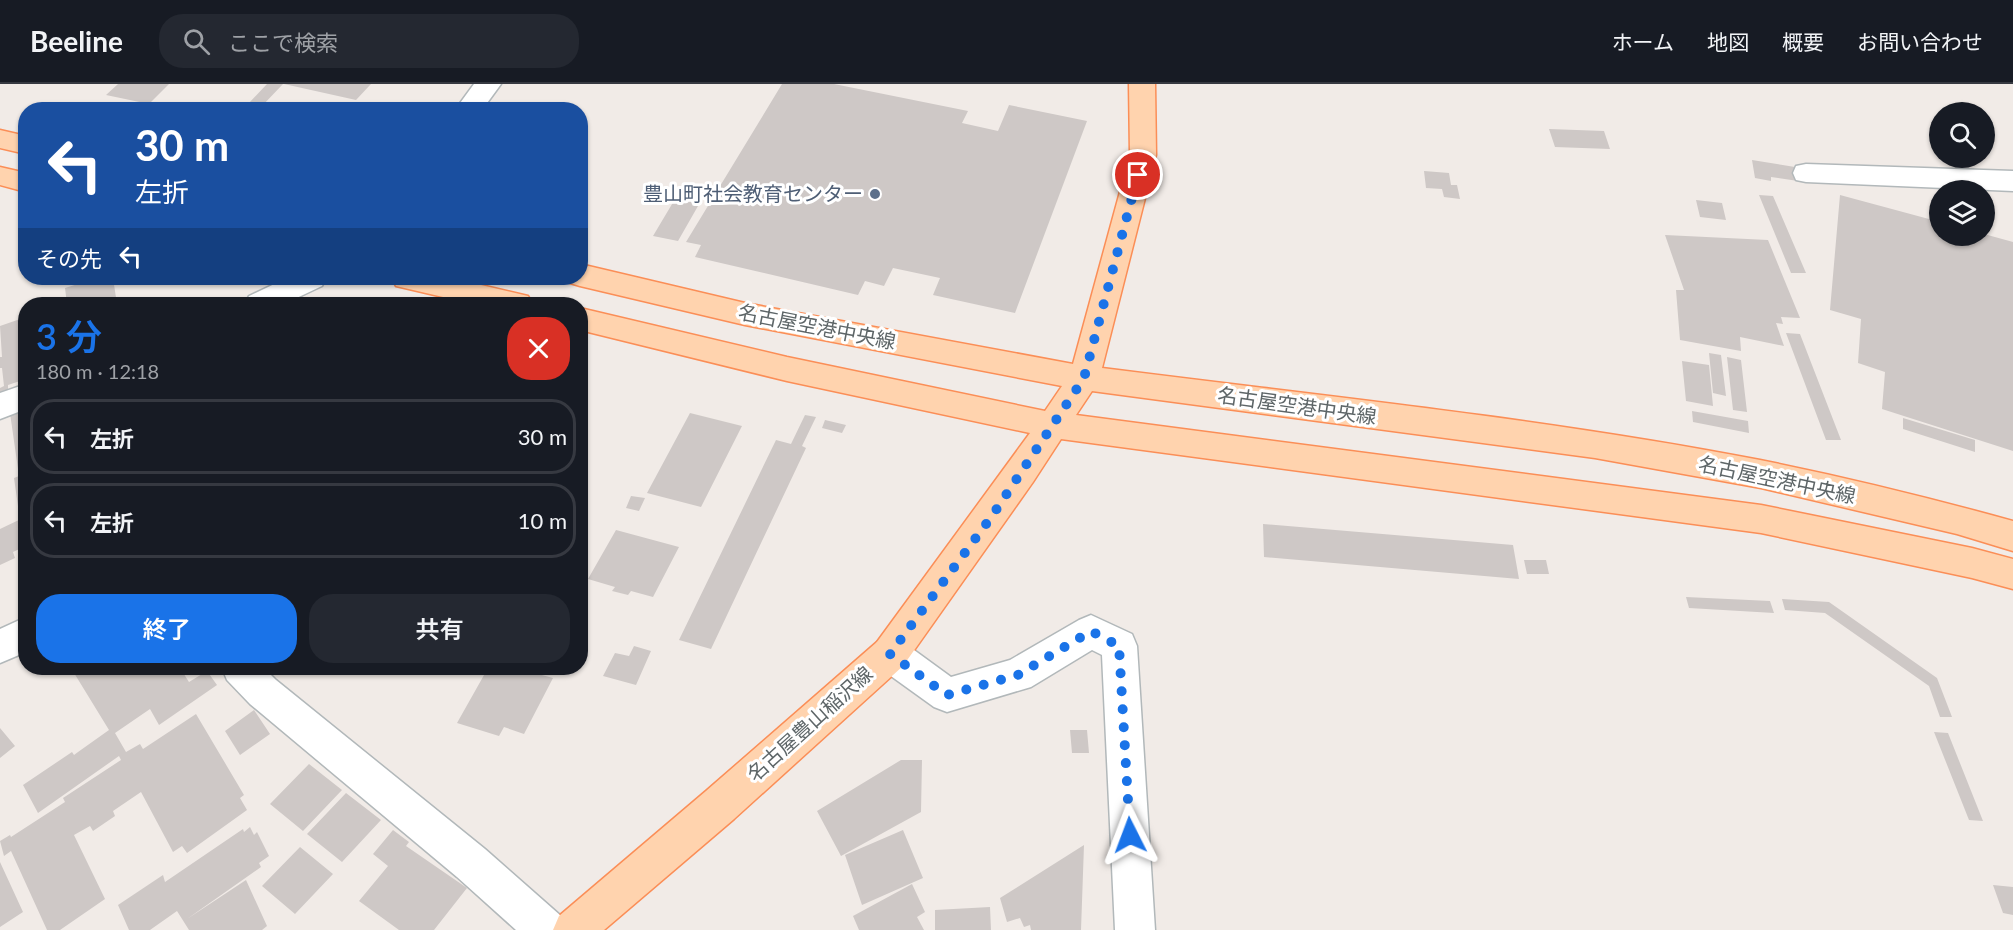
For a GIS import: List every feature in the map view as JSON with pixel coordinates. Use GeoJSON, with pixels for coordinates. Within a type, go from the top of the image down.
{"type":"FeatureCollection","features":[{"type":"Feature","properties":{"kind":"main road","name":"名古屋豊山稲沢線"},"geometry":{"type":"LineString","coordinates":[[573,930],[720,805],[890,654],[992,516],[1084,378],[1143,155],[1143,84]]}},
{"type":"Feature","properties":{"kind":"main road"},"geometry":{"type":"LineString","coordinates":[[0,139],[18,143]]}},
{"type":"Feature","properties":{"kind":"main road"},"geometry":{"type":"LineString","coordinates":[[0,176],[18,181]]}},
{"type":"Feature","properties":{"kind":"main road","name":"名古屋空港中央線"},"geometry":{"type":"LineString","coordinates":[[588,277],[744,314],[1084,378],[1595,445],[1761,474],[1958,520],[2013,536]]}},
{"type":"Feature","properties":{"kind":"main road"},"geometry":{"type":"LineString","coordinates":[[436,285],[488,297]]}},
{"type":"Feature","properties":{"kind":"main road","name":"名古屋空港中央線"},"geometry":{"type":"LineString","coordinates":[[588,322],[787,369],[1053,424],[1761,519],[1972,563],[2013,574]]}},
{"type":"Feature","properties":{"kind":"street"},"geometry":{"type":"LineString","coordinates":[[474,102],[489,84]]}},
{"type":"Feature","properties":{"kind":"street"},"geometry":{"type":"LineString","coordinates":[[1806,173],[2013,181]]}},
{"type":"Feature","properties":{"kind":"street"},"geometry":{"type":"LineString","coordinates":[[273,297],[298,285]]}},
{"type":"Feature","properties":{"kind":"street"},"geometry":{"type":"LineString","coordinates":[[0,406],[18,399]]}},
{"type":"Feature","properties":{"kind":"street"},"geometry":{"type":"LineString","coordinates":[[890,654],[947,695],[1018,675],[1091,631],[1119,646],[1135,930]]}},
{"type":"Feature","properties":{"kind":"street"},"geometry":{"type":"LineString","coordinates":[[0,647],[18,637]]}},
{"type":"Feature","properties":{"kind":"street"},"geometry":{"type":"LineString","coordinates":[[247,675],[263,692],[471,863],[547,930]]}},
{"type":"Feature","properties":{"kind":"building"},"geometry":{"type":"Polygon","coordinates":[[[118,84],[169,84],[151,102],[106,95],[118,84]]]}},
{"type":"Feature","properties":{"kind":"building"},"geometry":{"type":"Polygon","coordinates":[[[267,84],[283,84],[266,102],[250,102],[267,84]]]}},
{"type":"Feature","properties":{"kind":"building"},"geometry":{"type":"Polygon","coordinates":[[[284,84],[371,84],[356,100],[284,84]]]}},
{"type":"Feature","properties":{"kind":"building"},"geometry":{"type":"Polygon","coordinates":[[[782,84],[834,84],[968,111],[962,123],[998,131],[1009,105],[1087,121],[1015,313],[933,295],[940,278],[893,268],[884,286],[865,281],[858,295],[695,257],[701,245],[686,242],[782,84]]]}},
{"type":"Feature","properties":{"kind":"building"},"geometry":{"type":"Polygon","coordinates":[[[1549,129],[1604,131],[1610,149],[1555,147],[1549,129]]]}},
{"type":"Feature","properties":{"kind":"building"},"geometry":{"type":"Polygon","coordinates":[[[1752,160],[1795,167],[1798,181],[1771,177],[1771,181],[1755,178],[1752,160]]]}},
{"type":"Feature","properties":{"kind":"building"},"geometry":{"type":"Polygon","coordinates":[[[1424,171],[1449,173],[1451,185],[1457,185],[1460,199],[1444,197],[1442,189],[1426,188],[1424,171]]]}},
{"type":"Feature","properties":{"kind":"building"},"geometry":{"type":"Polygon","coordinates":[[[678,194],[702,199],[678,241],[653,236],[678,194]]]}},
{"type":"Feature","properties":{"kind":"building"},"geometry":{"type":"Polygon","coordinates":[[[1759,195],[1773,196],[1806,273],[1791,273],[1759,195]]]}},
{"type":"Feature","properties":{"kind":"building"},"geometry":{"type":"Polygon","coordinates":[[[1840,195],[1929,219],[1929,246],[1995,246],[1995,237],[2013,242],[2013,451],[1882,409],[1885,372],[1858,363],[1861,319],[1830,310],[1840,195]]]}},
{"type":"Feature","properties":{"kind":"building"},"geometry":{"type":"Polygon","coordinates":[[[1696,200],[1722,203],[1726,220],[1700,217],[1696,200]]]}},
{"type":"Feature","properties":{"kind":"building"},"geometry":{"type":"Polygon","coordinates":[[[1665,235],[1768,240],[1800,318],[1781,317],[1783,324],[1776,323],[1784,346],[1740,337],[1741,351],[1680,340],[1676,290],[1684,290],[1665,235]]]}},
{"type":"Feature","properties":{"kind":"building"},"geometry":{"type":"Polygon","coordinates":[[[75,285],[114,285],[116,297],[66,297],[65,288],[75,285]]]}},
{"type":"Feature","properties":{"kind":"building"},"geometry":{"type":"Polygon","coordinates":[[[18,320],[18,382],[8,385],[8,395],[0,398],[0,388],[4,386],[2,368],[0,368],[0,357],[2,357],[0,326],[18,320]]]}},
{"type":"Feature","properties":{"kind":"building"},"geometry":{"type":"Polygon","coordinates":[[[1786,333],[1800,334],[1841,440],[1826,440],[1786,333]]]}},
{"type":"Feature","properties":{"kind":"building"},"geometry":{"type":"Polygon","coordinates":[[[1709,353],[1721,355],[1726,396],[1713,393],[1709,353]]]}},
{"type":"Feature","properties":{"kind":"building"},"geometry":{"type":"Polygon","coordinates":[[[1727,357],[1741,360],[1747,412],[1733,410],[1727,357]]]}},
{"type":"Feature","properties":{"kind":"building"},"geometry":{"type":"Polygon","coordinates":[[[1682,361],[1709,365],[1713,406],[1686,401],[1682,361]]]}},
{"type":"Feature","properties":{"kind":"building"},"geometry":{"type":"Polygon","coordinates":[[[18,410],[18,469],[10,413],[18,410]]]}},
{"type":"Feature","properties":{"kind":"building"},"geometry":{"type":"Polygon","coordinates":[[[1692,411],[1748,421],[1749,433],[1693,422],[1692,411]]]}},
{"type":"Feature","properties":{"kind":"building"},"geometry":{"type":"Polygon","coordinates":[[[690,413],[742,426],[701,507],[647,493],[690,413]]]}},
{"type":"Feature","properties":{"kind":"building"},"geometry":{"type":"Polygon","coordinates":[[[805,415],[816,417],[802,446],[806,448],[711,649],[679,640],[776,440],[791,444],[805,415]]]}},
{"type":"Feature","properties":{"kind":"building"},"geometry":{"type":"Polygon","coordinates":[[[1903,418],[1975,440],[1975,452],[1903,429],[1903,418]]]}},
{"type":"Feature","properties":{"kind":"building"},"geometry":{"type":"Polygon","coordinates":[[[825,420],[846,425],[842,433],[822,428],[825,420]]]}},
{"type":"Feature","properties":{"kind":"building"},"geometry":{"type":"Polygon","coordinates":[[[18,476],[18,506],[14,478],[18,476]]]}},
{"type":"Feature","properties":{"kind":"building"},"geometry":{"type":"Polygon","coordinates":[[[631,496],[645,498],[639,511],[626,508],[631,496]]]}},
{"type":"Feature","properties":{"kind":"building"},"geometry":{"type":"Polygon","coordinates":[[[18,520],[18,550],[13,552],[15,558],[0,565],[0,529],[18,520]]]}},
{"type":"Feature","properties":{"kind":"building"},"geometry":{"type":"Polygon","coordinates":[[[1263,524],[1513,545],[1519,579],[1264,557],[1263,524]]]}},
{"type":"Feature","properties":{"kind":"building"},"geometry":{"type":"Polygon","coordinates":[[[616,530],[679,547],[653,597],[631,591],[628,595],[612,591],[615,587],[588,579],[616,530]]]}},
{"type":"Feature","properties":{"kind":"building"},"geometry":{"type":"Polygon","coordinates":[[[1524,560],[1546,560],[1549,574],[1527,574],[1524,560]]]}},
{"type":"Feature","properties":{"kind":"building"},"geometry":{"type":"Polygon","coordinates":[[[1686,597],[1770,601],[1774,613],[1689,608],[1686,597]]]}},
{"type":"Feature","properties":{"kind":"building"},"geometry":{"type":"Polygon","coordinates":[[[1782,599],[1829,602],[1937,678],[1952,717],[1940,717],[1929,686],[1825,613],[1785,610],[1782,599]]]}},
{"type":"Feature","properties":{"kind":"building"},"geometry":{"type":"Polygon","coordinates":[[[634,646],[651,651],[636,685],[603,676],[615,653],[629,656],[634,646]]]}},
{"type":"Feature","properties":{"kind":"building"},"geometry":{"type":"Polygon","coordinates":[[[75,675],[184,675],[189,682],[200,675],[210,675],[217,685],[159,725],[150,709],[115,733],[126,752],[140,744],[143,749],[196,714],[244,795],[240,798],[247,810],[187,853],[182,846],[173,852],[141,792],[113,811],[115,816],[93,831],[90,826],[74,835],[105,899],[60,930],[47,930],[11,851],[4,856],[0,841],[10,835],[11,837],[65,802],[63,798],[121,760],[119,756],[38,813],[23,785],[72,752],[74,755],[109,730],[75,675]]]}},
{"type":"Feature","properties":{"kind":"building"},"geometry":{"type":"Polygon","coordinates":[[[484,675],[542,675],[553,678],[524,734],[504,727],[499,736],[457,723],[484,675]]]}},
{"type":"Feature","properties":{"kind":"building"},"geometry":{"type":"Polygon","coordinates":[[[254,710],[270,734],[240,755],[225,731],[254,710]]]}},
{"type":"Feature","properties":{"kind":"building"},"geometry":{"type":"Polygon","coordinates":[[[0,728],[15,746],[0,758],[0,728]]]}},
{"type":"Feature","properties":{"kind":"building"},"geometry":{"type":"Polygon","coordinates":[[[1070,730],[1087,730],[1089,753],[1072,753],[1070,730]]]}},
{"type":"Feature","properties":{"kind":"building"},"geometry":{"type":"Polygon","coordinates":[[[1934,732],[1948,733],[1983,821],[1969,820],[1934,732]]]}},
{"type":"Feature","properties":{"kind":"building"},"geometry":{"type":"Polygon","coordinates":[[[901,760],[922,760],[921,812],[841,856],[817,811],[901,760]]]}},
{"type":"Feature","properties":{"kind":"building"},"geometry":{"type":"Polygon","coordinates":[[[309,764],[342,790],[303,831],[270,804],[309,764]]]}},
{"type":"Feature","properties":{"kind":"building"},"geometry":{"type":"Polygon","coordinates":[[[346,793],[381,820],[342,862],[307,834],[346,793]]]}},
{"type":"Feature","properties":{"kind":"building"},"geometry":{"type":"Polygon","coordinates":[[[250,827],[254,835],[257,832],[269,856],[259,863],[261,867],[187,919],[246,880],[267,926],[262,930],[189,930],[177,911],[150,930],[129,930],[118,905],[163,875],[165,882],[243,829],[244,832],[250,827]]]}},
{"type":"Feature","properties":{"kind":"building"},"geometry":{"type":"Polygon","coordinates":[[[393,830],[409,842],[406,846],[467,888],[434,930],[399,930],[359,901],[388,866],[373,854],[393,830]]]}},
{"type":"Feature","properties":{"kind":"building"},"geometry":{"type":"Polygon","coordinates":[[[903,830],[923,878],[862,905],[845,855],[903,830]]]}},
{"type":"Feature","properties":{"kind":"building"},"geometry":{"type":"Polygon","coordinates":[[[1084,845],[1081,930],[1031,930],[1030,925],[1024,927],[1020,918],[1007,922],[1000,898],[1084,845]]]}},
{"type":"Feature","properties":{"kind":"building"},"geometry":{"type":"Polygon","coordinates":[[[300,847],[333,874],[295,914],[262,886],[300,847]]]}},
{"type":"Feature","properties":{"kind":"building"},"geometry":{"type":"Polygon","coordinates":[[[0,862],[23,912],[0,927],[0,862]]]}},
{"type":"Feature","properties":{"kind":"building"},"geometry":{"type":"Polygon","coordinates":[[[912,884],[925,912],[917,917],[924,930],[859,930],[853,916],[912,884]]]}},
{"type":"Feature","properties":{"kind":"building"},"geometry":{"type":"Polygon","coordinates":[[[1993,885],[2013,887],[2013,915],[2003,913],[1993,885]]]}},
{"type":"Feature","properties":{"kind":"building"},"geometry":{"type":"Polygon","coordinates":[[[990,907],[991,930],[935,930],[935,910],[990,907]]]}},
{"type":"Feature","properties":{"kind":"place","name":"豊山町社会教育センター"},"geometry":{"type":"Point","coordinates":[875,194]}},
{"type":"Feature","properties":{"kind":"route"},"geometry":{"type":"LineString","coordinates":[[1130,835],[1119,646],[1091,631],[1018,675],[947,695],[890,654],[992,516],[1084,378],[1138,175]]}}]}
